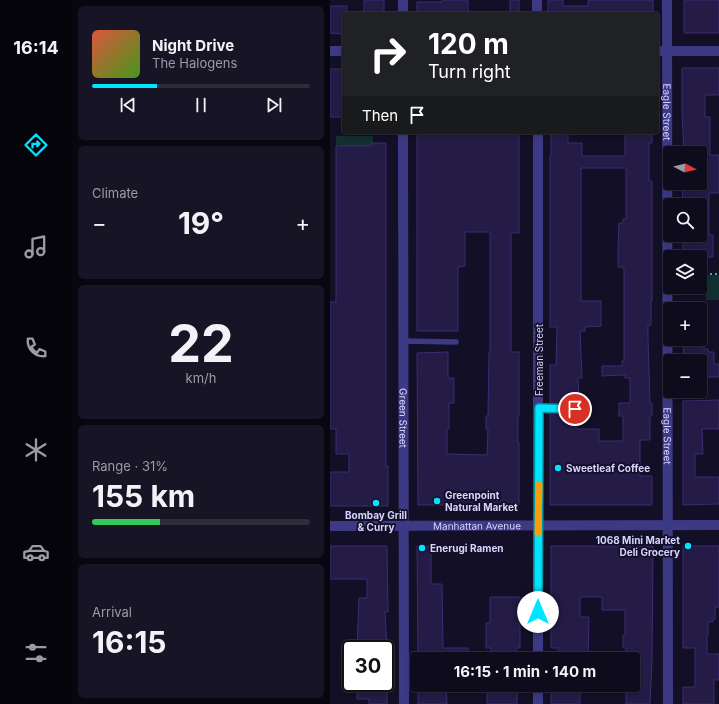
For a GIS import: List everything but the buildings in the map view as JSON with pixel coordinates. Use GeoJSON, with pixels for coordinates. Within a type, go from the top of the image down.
{"type":"FeatureCollection","features":[{"type":"Feature","properties":{"kind":"street"},"geometry":{"type":"LineString","coordinates":[[403,0],[403,12]]}},
{"type":"Feature","properties":{"kind":"street"},"geometry":{"type":"LineString","coordinates":[[537,0],[537,12]]}},
{"type":"Feature","properties":{"kind":"street","name":"Eagle Street"},"geometry":{"type":"LineString","coordinates":[[667,0],[662,51],[668,526],[668,704]]}},
{"type":"Feature","properties":{"kind":"street"},"geometry":{"type":"LineString","coordinates":[[330,51],[342,51]]}},
{"type":"Feature","properties":{"kind":"street"},"geometry":{"type":"LineString","coordinates":[[662,51],[719,51]]}},
{"type":"Feature","properties":{"kind":"street","name":"Green Street"},"geometry":{"type":"LineString","coordinates":[[403,134],[402,341],[404,704]]}},
{"type":"Feature","properties":{"kind":"street","name":"Freeman Street"},"geometry":{"type":"LineString","coordinates":[[538,134],[538,652]]}},
{"type":"Feature","properties":{"kind":"street","name":"Manhattan Avenue"},"geometry":{"type":"LineString","coordinates":[[330,526],[719,525]]}},
{"type":"Feature","properties":{"kind":"street"},"geometry":{"type":"LineString","coordinates":[[538,692],[538,704]]}},
{"type":"Feature","properties":{"kind":"lane"},"geometry":{"type":"LineString","coordinates":[[402,341],[456,342]]}},
{"type":"Feature","properties":{"kind":"lane"},"geometry":{"type":"LineString","coordinates":[[539,408],[589,409]]}},
{"type":"Feature","properties":{"kind":"path"},"geometry":{"type":"LineString","coordinates":[[707,274],[719,274]]}},
{"type":"Feature","properties":{"kind":"green space"},"geometry":{"type":"Polygon","coordinates":[[[336,136],[373,136],[373,143],[371,143],[371,146],[336,146],[336,136]]]}},
{"type":"Feature","properties":{"kind":"green space"},"geometry":{"type":"Polygon","coordinates":[[[707,275],[719,275],[719,300],[706,300],[707,275]]]}},
{"type":"Feature","properties":{"kind":"slow traffic"},"geometry":{"type":"LineString","coordinates":[[538,533],[539,485]]}},
{"type":"Feature","properties":{"kind":"place","name":"Sweetleaf Coffee"},"geometry":{"type":"Point","coordinates":[558,468]}},
{"type":"Feature","properties":{"kind":"place","name":"Greenpoint Natural Market"},"geometry":{"type":"Point","coordinates":[437,501]}},
{"type":"Feature","properties":{"kind":"place","name":"Bombay Grill & Curry"},"geometry":{"type":"Point","coordinates":[376,503]}},
{"type":"Feature","properties":{"kind":"place","name":"1068 Mini Market Deli Grocery"},"geometry":{"type":"Point","coordinates":[688,546]}},
{"type":"Feature","properties":{"kind":"place","name":"Enerugi Ramen"},"geometry":{"type":"Point","coordinates":[422,548]}},
{"type":"Feature","properties":{"kind":"route"},"geometry":{"type":"LineString","coordinates":[[538,612],[539,408],[575,409]]}}]}
